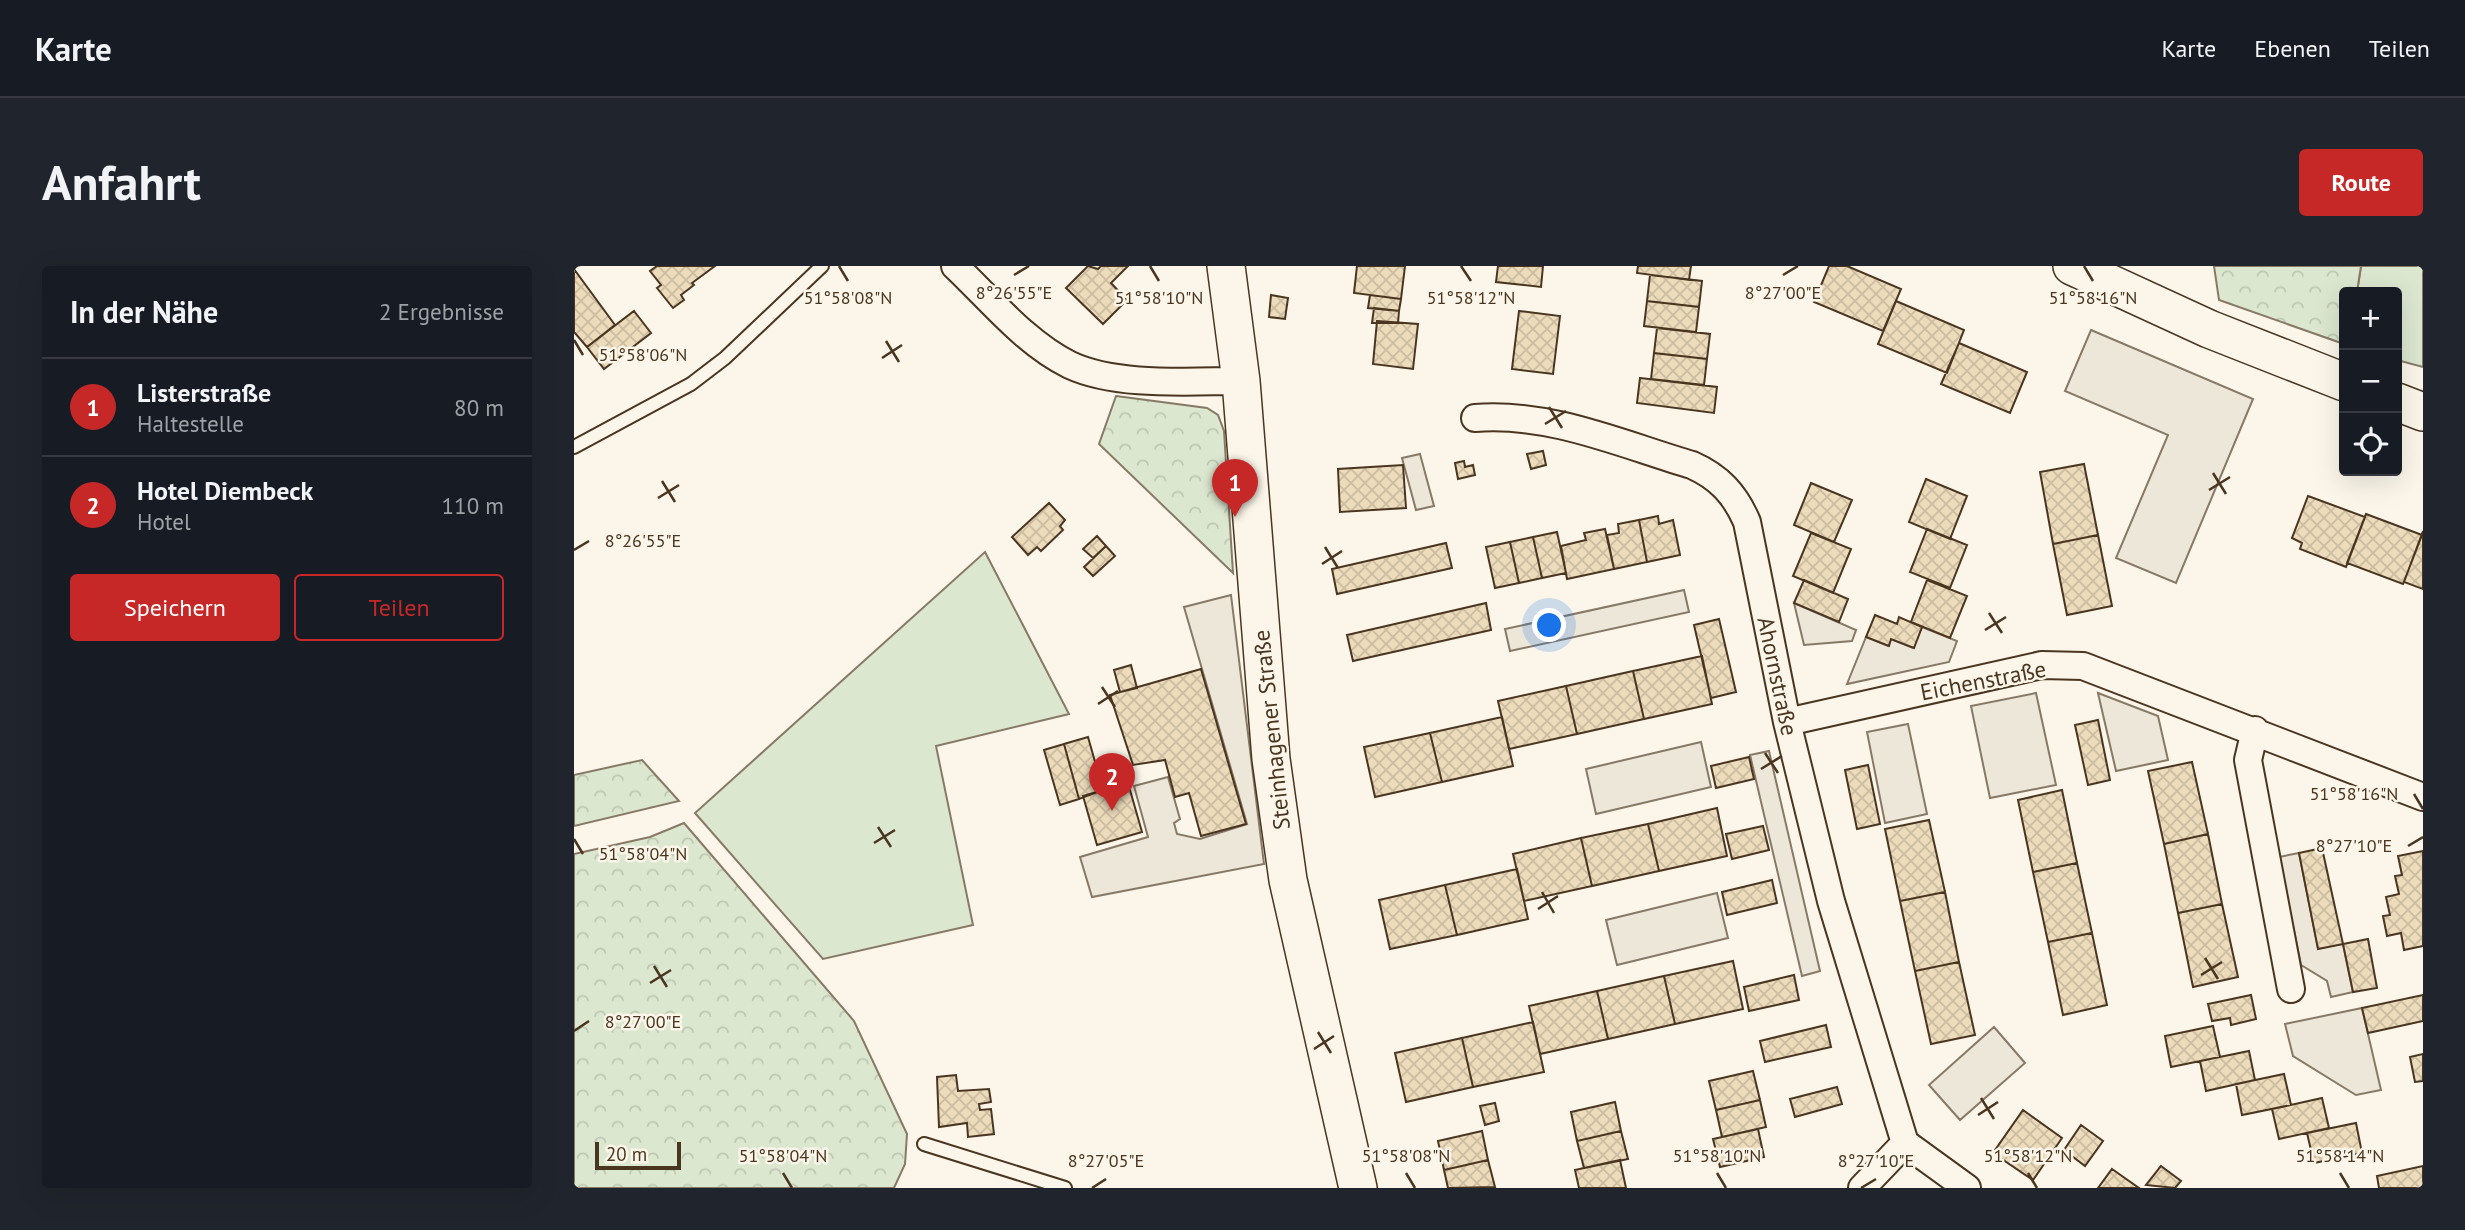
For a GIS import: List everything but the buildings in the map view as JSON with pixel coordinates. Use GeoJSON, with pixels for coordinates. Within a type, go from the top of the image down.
{"type":"FeatureCollection","features":[{"type":"Feature","properties":{"kind":"main road","name":"Steinhagener Straße"},"geometry":{"type":"LineString","coordinates":[[1226,266],[1241,381],[1271,759],[1288,880],[1358,1188]]}},
{"type":"Feature","properties":{"kind":"main road"},"geometry":{"type":"LineString","coordinates":[[2072,266],[2209,329],[2339,380]]}},
{"type":"Feature","properties":{"kind":"main road"},"geometry":{"type":"LineString","coordinates":[[2402,404],[2423,412]]}},
{"type":"Feature","properties":{"kind":"street"},"geometry":{"type":"LineString","coordinates":[[955,266],[1034,341],[1070,365],[1110,375],[1169,382],[1241,381]]}},
{"type":"Feature","properties":{"kind":"street","name":"Ahornstraße"},"geometry":{"type":"LineString","coordinates":[[1475,418],[1509,415],[1540,419],[1692,465],[1719,480],[1738,503],[1747,522],[1787,722],[1831,901],[1905,1143]]}},
{"type":"Feature","properties":{"kind":"street","name":"Eichenstraße"},"geometry":{"type":"LineString","coordinates":[[1787,722],[2042,665],[2083,666],[2255,730],[2423,797]]}},
{"type":"Feature","properties":{"kind":"street"},"geometry":{"type":"LineString","coordinates":[[2255,730],[2248,760],[2291,989]]}},
{"type":"Feature","properties":{"kind":"street"},"geometry":{"type":"LineString","coordinates":[[1862,1188],[1905,1143],[1967,1188]]}},
{"type":"Feature","properties":{"kind":"lane"},"geometry":{"type":"LineString","coordinates":[[574,447],[691,384],[725,358],[821,266]]}},
{"type":"Feature","properties":{"kind":"lane"},"geometry":{"type":"LineString","coordinates":[[924,1144],[1065,1188]]}},
{"type":"Feature","properties":{"kind":"green space"},"geometry":{"type":"Polygon","coordinates":[[[2214,266],[2361,266],[2358,287],[2339,287],[2339,342],[2219,300],[2214,266]]]}},
{"type":"Feature","properties":{"kind":"green space"},"geometry":{"type":"Polygon","coordinates":[[[2361,266],[2423,266],[2423,367],[2402,361],[2402,287],[2358,287],[2361,266]]]}},
{"type":"Feature","properties":{"kind":"green space"},"geometry":{"type":"Polygon","coordinates":[[[1116,396],[1207,408],[1218,415],[1224,431],[1233,573],[1099,444],[1116,396]]]}},
{"type":"Feature","properties":{"kind":"green space"},"geometry":{"type":"Polygon","coordinates":[[[985,552],[1069,714],[936,746],[973,925],[823,959],[695,813],[985,552]]]}},
{"type":"Feature","properties":{"kind":"green space"},"geometry":{"type":"Polygon","coordinates":[[[642,760],[679,801],[574,826],[574,775],[642,760]]]}},
{"type":"Feature","properties":{"kind":"green space"},"geometry":{"type":"Polygon","coordinates":[[[684,823],[854,1021],[907,1134],[905,1164],[894,1188],[574,1188],[574,854],[650,837],[684,823]]]}},
{"type":"Feature","properties":{"kind":"shaded area"},"geometry":{"type":"Polygon","coordinates":[[[2091,330],[2253,399],[2176,583],[2116,558],[2168,435],[2065,391],[2091,330]]]}},
{"type":"Feature","properties":{"kind":"shaded area"},"geometry":{"type":"Polygon","coordinates":[[[1420,454],[1434,506],[1416,510],[1402,458],[1420,454]]]}},
{"type":"Feature","properties":{"kind":"shaded area"},"geometry":{"type":"Polygon","coordinates":[[[1684,590],[1689,612],[1510,651],[1505,629],[1684,590]]]}},
{"type":"Feature","properties":{"kind":"shaded area"},"geometry":{"type":"Polygon","coordinates":[[[1231,595],[1264,864],[1092,897],[1080,857],[1148,837],[1134,786],[1168,777],[1180,819],[1174,823],[1177,834],[1200,839],[1247,824],[1184,607],[1231,595]]]}},
{"type":"Feature","properties":{"kind":"shaded area"},"geometry":{"type":"Polygon","coordinates":[[[1794,603],[1856,630],[1852,641],[1804,645],[1794,603]]]}},
{"type":"Feature","properties":{"kind":"shaded area"},"geometry":{"type":"Polygon","coordinates":[[[1922,627],[1957,641],[1949,662],[1847,684],[1866,637],[1888,646],[1891,639],[1913,648],[1922,627]]]}},
{"type":"Feature","properties":{"kind":"shaded area"},"geometry":{"type":"Polygon","coordinates":[[[2036,693],[2056,785],[1990,798],[1971,706],[2036,693]]]}},
{"type":"Feature","properties":{"kind":"shaded area"},"geometry":{"type":"Polygon","coordinates":[[[2098,693],[2158,716],[2168,760],[2116,771],[2098,693]]]}},
{"type":"Feature","properties":{"kind":"shaded area"},"geometry":{"type":"Polygon","coordinates":[[[1908,724],[1927,814],[1885,823],[1867,732],[1908,724]]]}},
{"type":"Feature","properties":{"kind":"shaded area"},"geometry":{"type":"Polygon","coordinates":[[[1701,742],[1711,787],[1596,814],[1586,769],[1701,742]]]}},
{"type":"Feature","properties":{"kind":"shaded area"},"geometry":{"type":"Polygon","coordinates":[[[1769,751],[1820,971],[1802,976],[1750,755],[1769,751]]]}},
{"type":"Feature","properties":{"kind":"shaded area"},"geometry":{"type":"Polygon","coordinates":[[[2299,853],[2318,948],[2343,944],[2353,992],[2331,997],[2327,981],[2301,965],[2279,857],[2299,853]]]}},
{"type":"Feature","properties":{"kind":"shaded area"},"geometry":{"type":"Polygon","coordinates":[[[1717,893],[1728,938],[1617,965],[1606,920],[1717,893]]]}},
{"type":"Feature","properties":{"kind":"shaded area"},"geometry":{"type":"Polygon","coordinates":[[[2362,1008],[2381,1090],[2356,1095],[2293,1056],[2285,1024],[2362,1008]]]}},
{"type":"Feature","properties":{"kind":"shaded area"},"geometry":{"type":"Polygon","coordinates":[[[1994,1027],[2025,1063],[1960,1120],[1929,1085],[1994,1027]]]}},
{"type":"Feature","properties":{"kind":"place","name":"Listerstraße"},"geometry":{"type":"Point","coordinates":[1235,517]}},
{"type":"Feature","properties":{"kind":"place","name":"Hotel Diembeck"},"geometry":{"type":"Point","coordinates":[1112,811]}}]}
